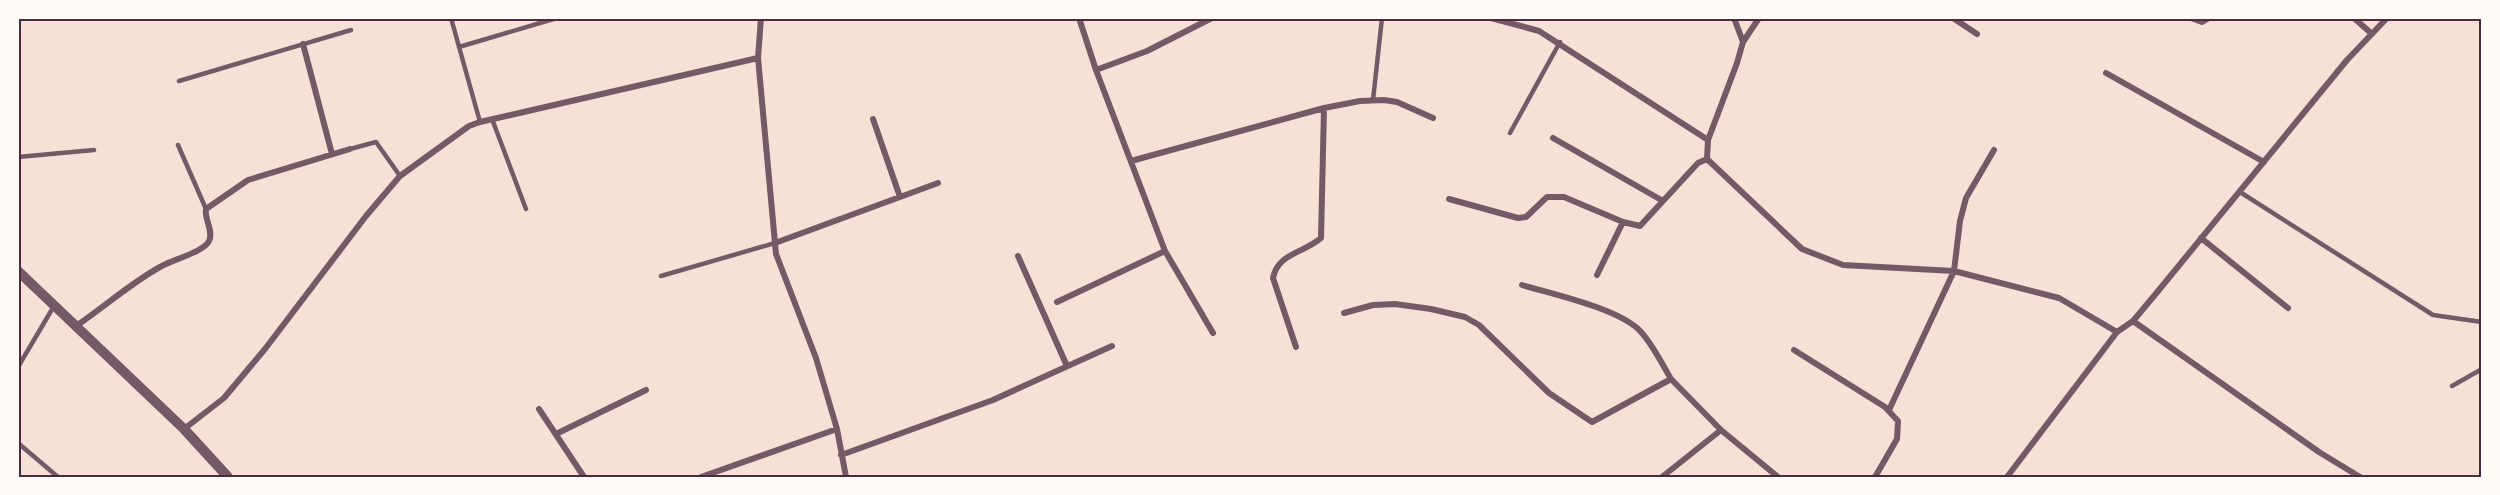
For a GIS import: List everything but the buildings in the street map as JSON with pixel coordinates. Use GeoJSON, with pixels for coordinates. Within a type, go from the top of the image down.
{"type":"FeatureCollection","features":[{"type":"Feature","properties":{"kind":"street"},"geometry":{"type":"LineString","coordinates":[[761,18],[758,58],[776,254],[816,358],[837,429],[846,477]]}},
{"type":"Feature","properties":{"kind":"street"},"geometry":{"type":"LineString","coordinates":[[1079,18],[1096,70],[1165,251],[1213,333]]}},
{"type":"Feature","properties":{"kind":"street"},"geometry":{"type":"LineString","coordinates":[[1096,70],[1147,51],[1212,18]]}},
{"type":"Feature","properties":{"kind":"street"},"geometry":{"type":"LineString","coordinates":[[1491,18],[1539,30],[1708,140]]}},
{"type":"Feature","properties":{"kind":"street"},"geometry":{"type":"LineString","coordinates":[[1734,18],[1743,42]]}},
{"type":"Feature","properties":{"kind":"street"},"geometry":{"type":"LineString","coordinates":[[1759,18],[1743,42],[1708,140],[1707,159],[1802,249],[1843,266],[1954,271],[2059,298],[2117,332]]}},
{"type":"Feature","properties":{"kind":"street"},"geometry":{"type":"LineString","coordinates":[[1953,18],[1977,34]]}},
{"type":"Feature","properties":{"kind":"street"},"geometry":{"type":"LineString","coordinates":[[2191,18],[2202,22],[2209,18]]}},
{"type":"Feature","properties":{"kind":"street"},"geometry":{"type":"LineString","coordinates":[[2354,18],[2372,34]]}},
{"type":"Feature","properties":{"kind":"street"},"geometry":{"type":"LineString","coordinates":[[2007,477],[2117,332],[2133,321],[2347,60],[2387,18]]}},
{"type":"Feature","properties":{"kind":"street"},"geometry":{"type":"LineString","coordinates":[[303,44],[332,154]]}},
{"type":"Feature","properties":{"kind":"street"},"geometry":{"type":"LineString","coordinates":[[184,429],[224,398],[265,350],[366,216],[400,176],[469,126],[758,58]]}},
{"type":"Feature","properties":{"kind":"street"},"geometry":{"type":"LineString","coordinates":[[2106,73],[2264,162]]}},
{"type":"Feature","properties":{"kind":"street"},"geometry":{"type":"LineString","coordinates":[[1131,161],[1324,108],[1373,100],[1397,102],[1433,118]]}},
{"type":"Feature","properties":{"kind":"street"},"geometry":{"type":"LineString","coordinates":[[1296,347],[1273,278],[1275,267],[1282,259],[1314,244],[1321,238],[1324,108]]}},
{"type":"Feature","properties":{"kind":"street"},"geometry":{"type":"LineString","coordinates":[[873,118],[900,197]]}},
{"type":"Feature","properties":{"kind":"street"},"geometry":{"type":"LineString","coordinates":[[1553,138],[1663,201]]}},
{"type":"Feature","properties":{"kind":"street"},"geometry":{"type":"LineString","coordinates":[[76,326],[160,267],[204,247],[210,240],[206,209],[248,180],[350,149]]}},
{"type":"Feature","properties":{"kind":"street"},"geometry":{"type":"LineString","coordinates":[[1889,410],[1954,271],[1960,221],[1966,198],[1994,150]]}},
{"type":"Feature","properties":{"kind":"street"},"geometry":{"type":"LineString","coordinates":[[1449,199],[1518,218],[1526,217],[1547,196],[1564,197],[1623,222],[1640,226],[1698,163],[1707,159]]}},
{"type":"Feature","properties":{"kind":"street"},"geometry":{"type":"LineString","coordinates":[[775,243],[938,183]]}},
{"type":"Feature","properties":{"kind":"street"},"geometry":{"type":"LineString","coordinates":[[1597,275],[1623,222]]}},
{"type":"Feature","properties":{"kind":"street"},"geometry":{"type":"LineString","coordinates":[[2201,238],[2288,308]]}},
{"type":"Feature","properties":{"kind":"street"},"geometry":{"type":"LineString","coordinates":[[1057,302],[1165,251]]}},
{"type":"Feature","properties":{"kind":"street"},"geometry":{"type":"LineString","coordinates":[[1018,256],[1067,366]]}},
{"type":"Feature","properties":{"kind":"street"},"geometry":{"type":"LineString","coordinates":[[18,271],[184,429],[228,477]]}},
{"type":"Feature","properties":{"kind":"street"},"geometry":{"type":"LineString","coordinates":[[1522,285],[1599,309],[1633,324],[1647,341],[1671,379],[1721,430],[1778,477]]}},
{"type":"Feature","properties":{"kind":"street"},"geometry":{"type":"LineString","coordinates":[[1344,313],[1373,305],[1395,304],[1465,317],[1479,325],[1500,348],[1549,393],[1592,422],[1671,379]]}},
{"type":"Feature","properties":{"kind":"street"},"geometry":{"type":"LineString","coordinates":[[2133,321],[2319,452],[2360,477]]}},
{"type":"Feature","properties":{"kind":"street"},"geometry":{"type":"LineString","coordinates":[[841,455],[993,400],[1112,346]]}},
{"type":"Feature","properties":{"kind":"street"},"geometry":{"type":"LineString","coordinates":[[1794,350],[1889,410],[1898,421],[1897,439],[1875,477]]}},
{"type":"Feature","properties":{"kind":"street"},"geometry":{"type":"LineString","coordinates":[[556,434],[646,390]]}},
{"type":"Feature","properties":{"kind":"street"},"geometry":{"type":"LineString","coordinates":[[539,408],[584,477]]}},
{"type":"Feature","properties":{"kind":"street"},"geometry":{"type":"LineString","coordinates":[[701,477],[837,429]]}},
{"type":"Feature","properties":{"kind":"street"},"geometry":{"type":"LineString","coordinates":[[1662,477],[1721,430]]}},
{"type":"Feature","properties":{"kind":"lane"},"geometry":{"type":"LineString","coordinates":[[451,18],[480,122]]}},
{"type":"Feature","properties":{"kind":"lane"},"geometry":{"type":"LineString","coordinates":[[459,47],[557,18]]}},
{"type":"Feature","properties":{"kind":"lane"},"geometry":{"type":"LineString","coordinates":[[1373,100],[1382,18]]}},
{"type":"Feature","properties":{"kind":"lane"},"geometry":{"type":"LineString","coordinates":[[179,81],[351,30]]}},
{"type":"Feature","properties":{"kind":"lane"},"geometry":{"type":"LineString","coordinates":[[1510,133],[1560,42]]}},
{"type":"Feature","properties":{"kind":"lane"},"geometry":{"type":"LineString","coordinates":[[492,119],[525,209]]}},
{"type":"Feature","properties":{"kind":"lane"},"geometry":{"type":"LineString","coordinates":[[350,149],[376,142],[400,176]]}},
{"type":"Feature","properties":{"kind":"lane"},"geometry":{"type":"LineString","coordinates":[[178,145],[206,209]]}},
{"type":"Feature","properties":{"kind":"lane"},"geometry":{"type":"LineString","coordinates":[[18,157],[94,150]]}},
{"type":"Feature","properties":{"kind":"lane"},"geometry":{"type":"LineString","coordinates":[[2240,192],[2433,315],[2482,322]]}},
{"type":"Feature","properties":{"kind":"lane"},"geometry":{"type":"LineString","coordinates":[[661,276],[775,243]]}},
{"type":"Feature","properties":{"kind":"lane"},"geometry":{"type":"LineString","coordinates":[[18,367],[54,306]]}},
{"type":"Feature","properties":{"kind":"lane"},"geometry":{"type":"LineString","coordinates":[[2452,386],[2482,369]]}},
{"type":"Feature","properties":{"kind":"lane"},"geometry":{"type":"LineString","coordinates":[[18,443],[58,477]]}}]}
